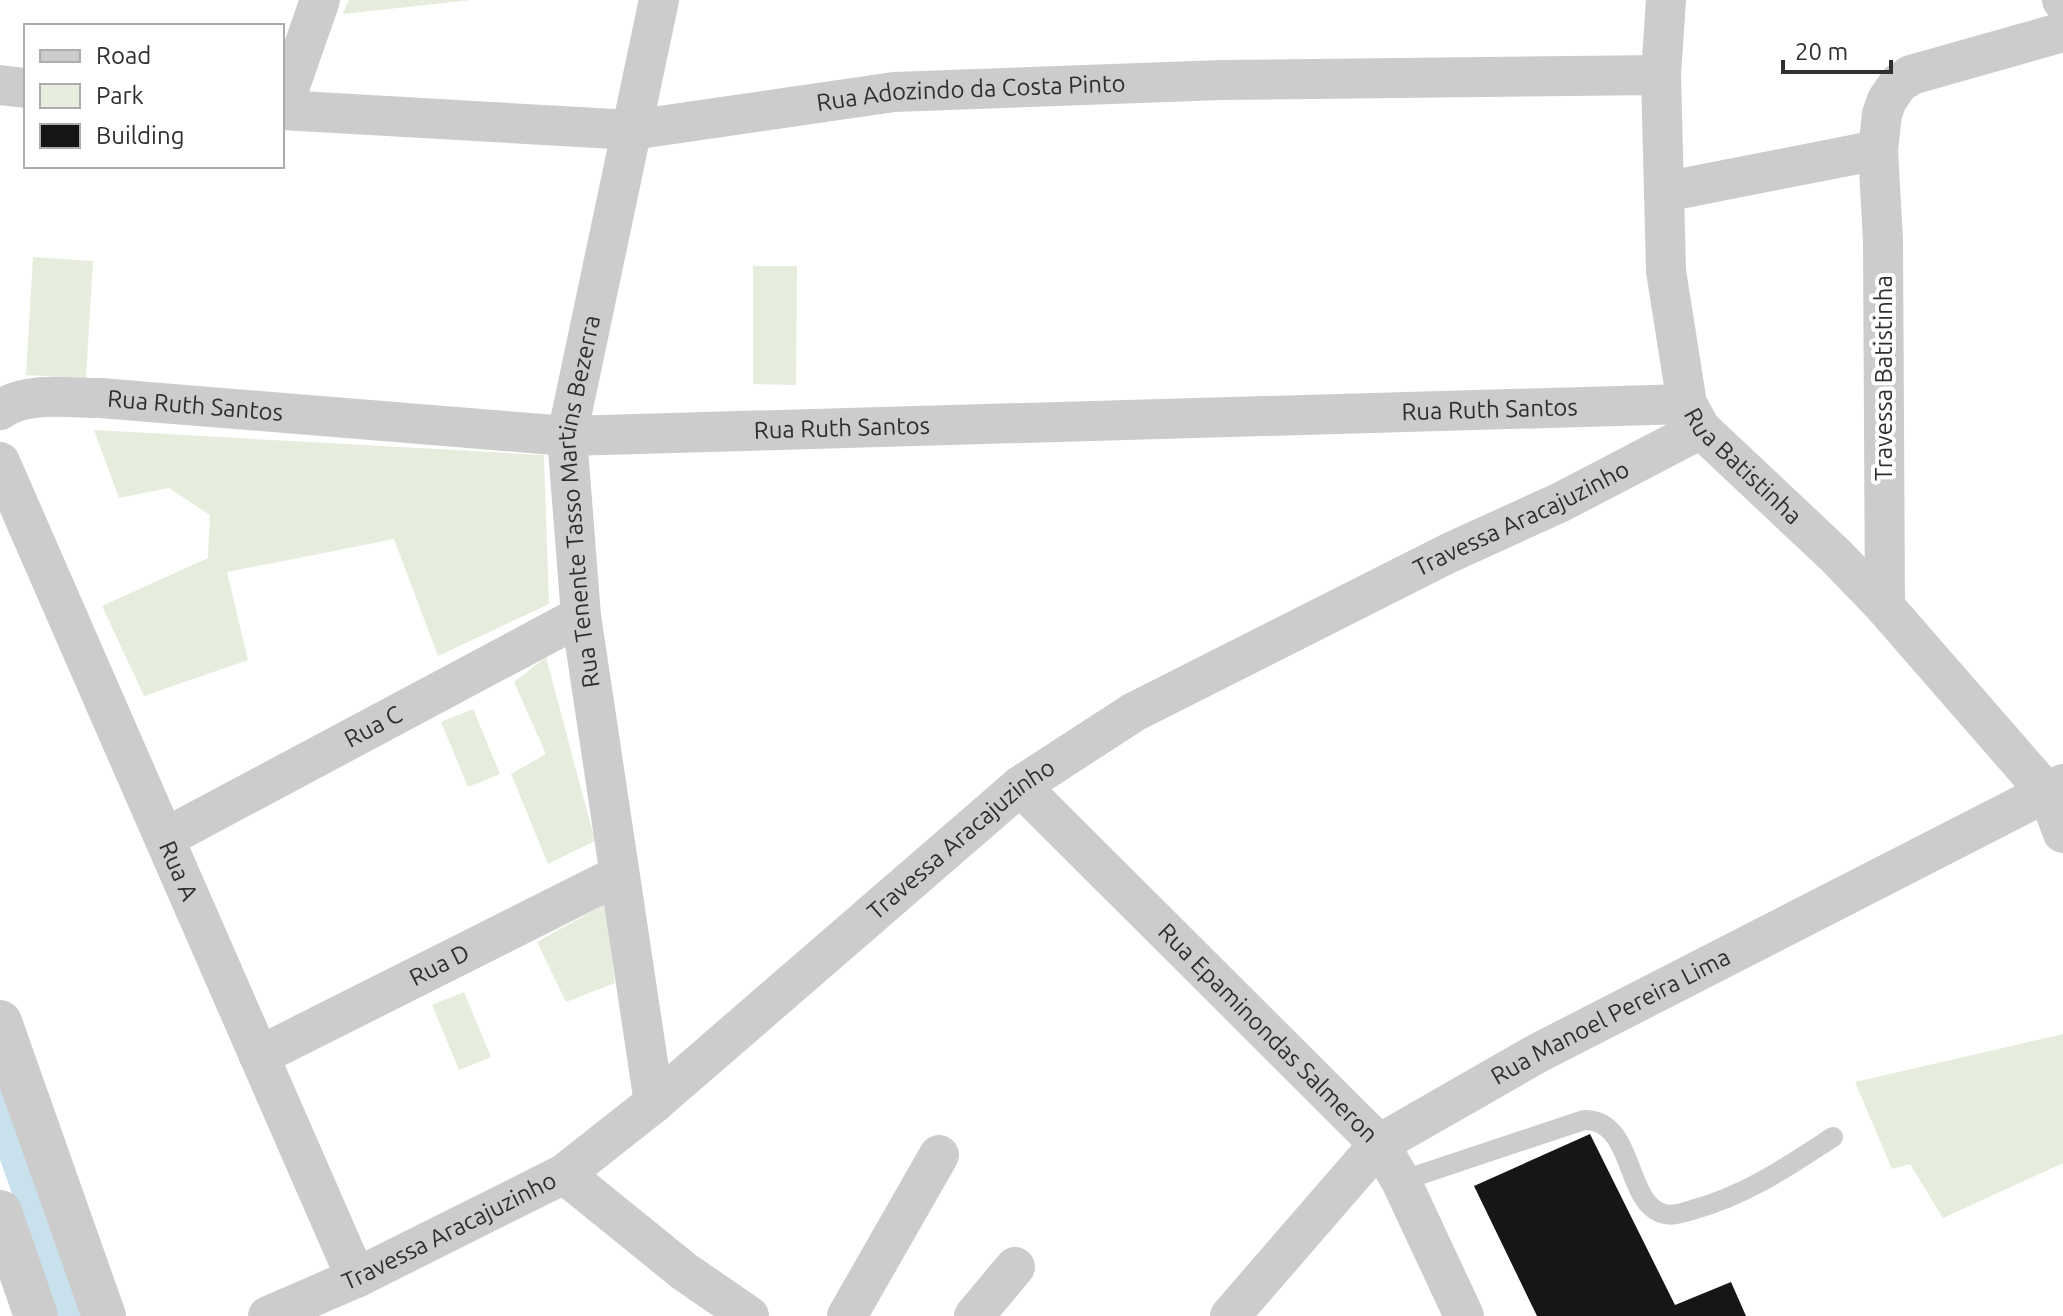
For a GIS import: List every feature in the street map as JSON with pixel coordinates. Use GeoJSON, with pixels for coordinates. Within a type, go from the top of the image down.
{"type":"FeatureCollection","features":[{"type":"Feature","properties":{"kind":"street"},"geometry":{"type":"LineString","coordinates":[[284,103],[320,0]]}},
{"type":"Feature","properties":{"kind":"street","name":"Rua Tenente Tasso Martins Bezerra"},"geometry":{"type":"LineString","coordinates":[[654,1103],[581,616],[567,436],[659,0]]}},
{"type":"Feature","properties":{"kind":"street","name":"Rua Batistinha"},"geometry":{"type":"LineString","coordinates":[[1666,0],[1661,75],[1666,271],[1694,417],[1836,556],[2055,789],[2063,833]]}},
{"type":"Feature","properties":{"kind":"street","name":"Travessa Batistinha"},"geometry":{"type":"LineString","coordinates":[[1885,607],[1883,241],[1878,150],[1882,114],[1887,100],[1903,79],[2063,32]]}},
{"type":"Feature","properties":{"kind":"street","name":"Rua Adozindo da Costa Pinto"},"geometry":{"type":"LineString","coordinates":[[284,109],[632,130],[894,92],[1222,80],[1661,75]]}},
{"type":"Feature","properties":{"kind":"street"},"geometry":{"type":"LineString","coordinates":[[0,85],[24,88]]}},
{"type":"Feature","properties":{"kind":"street"},"geometry":{"type":"LineString","coordinates":[[1664,192],[1878,150]]}},
{"type":"Feature","properties":{"kind":"street","name":"Rua Ruth Santos"},"geometry":{"type":"LineString","coordinates":[[0,410],[10,404],[33,399],[100,398],[567,436],[1694,417]]}},
{"type":"Feature","properties":{"kind":"street","name":"Travessa Aracajuzinho"},"geometry":{"type":"LineString","coordinates":[[268,1316],[356,1278],[564,1174],[654,1103],[1020,786],[1134,712],[1449,553],[1561,502],[1694,417]]}},
{"type":"Feature","properties":{"kind":"street","name":"Rua A"},"geometry":{"type":"LineString","coordinates":[[0,462],[356,1278]]}},
{"type":"Feature","properties":{"kind":"street","name":"Rua C"},"geometry":{"type":"LineString","coordinates":[[165,838],[581,616]]}},
{"type":"Feature","properties":{"kind":"street","name":"Rua Epaminondas Salmeron"},"geometry":{"type":"LineString","coordinates":[[1020,786],[1379,1144],[1401,1181],[1464,1316]]}},
{"type":"Feature","properties":{"kind":"street","name":"Rua Manoel Pereira Lima"},"geometry":{"type":"LineString","coordinates":[[1230,1316],[1379,1144],[1538,1053],[2055,789]]}},
{"type":"Feature","properties":{"kind":"street","name":"Rua D"},"geometry":{"type":"LineString","coordinates":[[259,1056],[619,875]]}},
{"type":"Feature","properties":{"kind":"street"},"geometry":{"type":"LineString","coordinates":[[0,1022],[104,1316]]}},
{"type":"Feature","properties":{"kind":"street"},"geometry":{"type":"LineString","coordinates":[[847,1316],[939,1155]]}},
{"type":"Feature","properties":{"kind":"street"},"geometry":{"type":"LineString","coordinates":[[564,1174],[685,1272],[749,1316]]}},
{"type":"Feature","properties":{"kind":"street"},"geometry":{"type":"LineString","coordinates":[[0,1212],[36,1316]]}},
{"type":"Feature","properties":{"kind":"street"},"geometry":{"type":"LineString","coordinates":[[974,1316],[1015,1267]]}},
{"type":"Feature","properties":{"kind":"lane"},"geometry":{"type":"LineString","coordinates":[[1401,1181],[1532,1136],[1594,1119],[1612,1130],[1645,1198],[1661,1213],[1673,1215],[1723,1202],[1767,1180],[1833,1137]]}},
{"type":"Feature","properties":{"kind":"green space"},"geometry":{"type":"Polygon","coordinates":[[[349,0],[471,0],[343,14],[349,0]]]}},
{"type":"Feature","properties":{"kind":"green space"},"geometry":{"type":"Polygon","coordinates":[[[33,257],[93,261],[86,378],[26,375],[33,257]]]}},
{"type":"Feature","properties":{"kind":"green space"},"geometry":{"type":"Polygon","coordinates":[[[753,266],[797,266],[796,385],[753,384],[753,266]]]}},
{"type":"Feature","properties":{"kind":"green space"},"geometry":{"type":"Polygon","coordinates":[[[94,430],[544,455],[549,604],[438,656],[394,539],[227,572],[248,660],[144,696],[102,606],[208,558],[210,515],[169,488],[119,498],[94,430]]]}},
{"type":"Feature","properties":{"kind":"green space"},"geometry":{"type":"Polygon","coordinates":[[[546,657],[595,841],[548,864],[511,774],[546,754],[514,682],[546,657]]]}},
{"type":"Feature","properties":{"kind":"green space"},"geometry":{"type":"Polygon","coordinates":[[[473,709],[500,774],[468,787],[441,722],[473,709]]]}},
{"type":"Feature","properties":{"kind":"green space"},"geometry":{"type":"Polygon","coordinates":[[[605,904],[615,983],[566,1002],[537,942],[605,904]]]}},
{"type":"Feature","properties":{"kind":"green space"},"geometry":{"type":"Polygon","coordinates":[[[464,992],[491,1057],[459,1070],[432,1005],[464,992]]]}},
{"type":"Feature","properties":{"kind":"green space"},"geometry":{"type":"Polygon","coordinates":[[[2063,1034],[2063,1163],[1943,1218],[1910,1164],[1892,1169],[1855,1082],[2063,1034]]]}},
{"type":"Feature","properties":{"kind":"building"},"geometry":{"type":"Polygon","coordinates":[[[1590,1134],[1675,1305],[1731,1282],[1746,1316],[1537,1316],[1474,1186],[1590,1134]]]}},
{"type":"Feature","properties":{"kind":"waterway"},"geometry":{"type":"LineString","coordinates":[[0,1102],[75,1316]]}}]}
